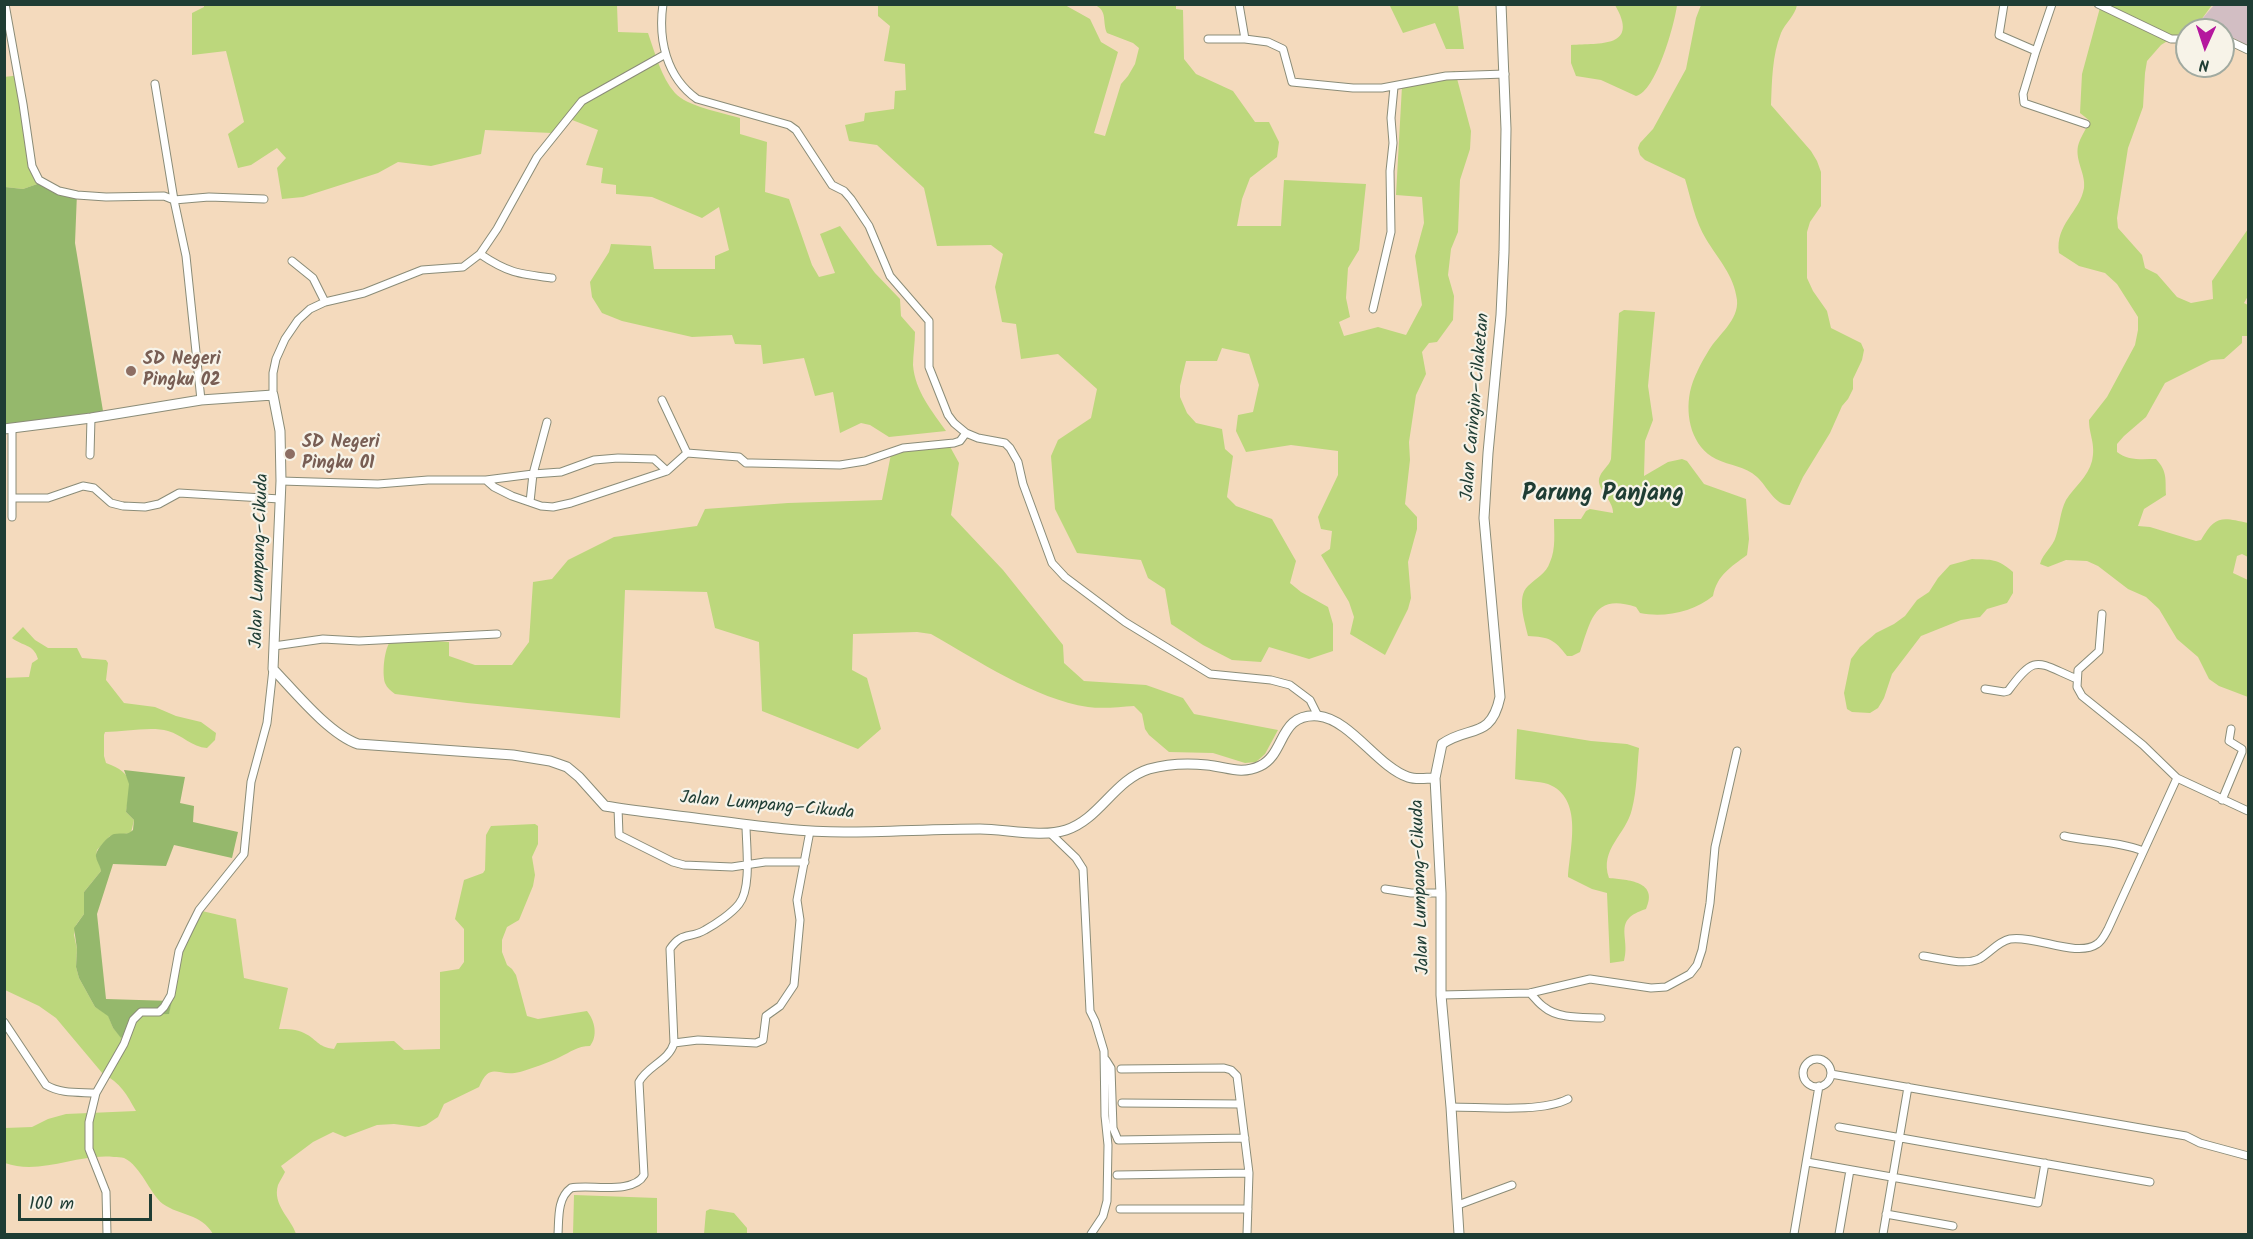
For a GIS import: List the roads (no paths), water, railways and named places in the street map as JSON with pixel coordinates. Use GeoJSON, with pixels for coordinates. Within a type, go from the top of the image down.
{"type":"FeatureCollection","features":[{"type":"Feature","properties":{"kind":"street"},"geometry":{"type":"LineString","coordinates":[[5,4],[32,166],[39,180],[59,191],[77,195],[164,196],[174,200],[209,197],[264,199]]}},
{"type":"Feature","properties":{"kind":"street"},"geometry":{"type":"LineString","coordinates":[[663,4],[660,23],[664,55],[684,87],[697,99],[789,125],[801,135],[832,185],[844,191],[851,199],[869,226],[890,276],[929,321],[929,367],[948,415],[966,433],[1005,444],[1010,448],[1018,462],[1023,484],[1052,563],[1065,577],[1125,622],[1210,674],[1271,680],[1290,685],[1310,700],[1318,716]]}},
{"type":"Feature","properties":{"kind":"street"},"geometry":{"type":"LineString","coordinates":[[1239,4],[1245,39]]}},
{"type":"Feature","properties":{"kind":"street","name":"Jalan Caringin–Cilaketan"},"geometry":{"type":"LineString","coordinates":[[1435,778],[1442,744],[1449,739],[1488,725],[1497,710],[1500,697],[1484,518],[1501,315],[1506,162],[1501,4]]}},
{"type":"Feature","properties":{"kind":"street"},"geometry":{"type":"LineString","coordinates":[[2004,4],[1999,35],[2036,51]]}},
{"type":"Feature","properties":{"kind":"street"},"geometry":{"type":"LineString","coordinates":[[2052,4],[2022,94],[2024,103],[2085,124]]}},
{"type":"Feature","properties":{"kind":"street"},"geometry":{"type":"LineString","coordinates":[[2098,4],[2175,39]]}},
{"type":"Feature","properties":{"kind":"street"},"geometry":{"type":"LineString","coordinates":[[1208,39],[1245,39],[1268,42],[1283,49],[1292,82],[1353,88],[1394,87],[1446,76],[1505,74]]}},
{"type":"Feature","properties":{"kind":"street"},"geometry":{"type":"LineString","coordinates":[[12,517],[8,429],[201,400],[273,395],[273,373],[276,359],[285,339],[310,309],[325,302],[364,293],[422,270],[463,267],[480,254],[497,230],[537,157],[582,101],[664,55]]}},
{"type":"Feature","properties":{"kind":"street"},"geometry":{"type":"LineString","coordinates":[[155,84],[174,200],[186,256],[201,400]]}},
{"type":"Feature","properties":{"kind":"street"},"geometry":{"type":"LineString","coordinates":[[1373,309],[1390,232],[1390,171],[1393,143],[1391,118],[1394,87]]}},
{"type":"Feature","properties":{"kind":"street"},"geometry":{"type":"LineString","coordinates":[[480,254],[500,268],[521,275],[552,278]]}},
{"type":"Feature","properties":{"kind":"street"},"geometry":{"type":"LineString","coordinates":[[292,261],[313,278],[325,302]]}},
{"type":"Feature","properties":{"kind":"street","name":"Jalan Lumpang–Cikuda"},"geometry":{"type":"LineString","coordinates":[[273,395],[280,431],[281,481],[273,669],[312,710],[348,741],[358,744],[513,755],[550,761],[567,767],[605,806],[810,831],[983,829],[1050,833],[1064,831],[1083,823],[1117,789],[1146,770],[1164,765],[1208,765],[1233,771],[1244,771],[1263,765],[1287,729],[1297,719],[1318,716],[1340,725],[1394,770],[1408,777],[1435,778],[1440,893],[1441,995],[1459,1234]]}},
{"type":"Feature","properties":{"kind":"street"},"geometry":{"type":"LineString","coordinates":[[662,400],[687,453]]}},
{"type":"Feature","properties":{"kind":"street"},"geometry":{"type":"LineString","coordinates":[[90,455],[91,418]]}},
{"type":"Feature","properties":{"kind":"street"},"geometry":{"type":"LineString","coordinates":[[530,502],[533,474],[547,422]]}},
{"type":"Feature","properties":{"kind":"street"},"geometry":{"type":"LineString","coordinates":[[486,480],[494,487],[530,502],[552,507],[571,503],[667,471],[687,453],[739,458],[746,463],[840,465],[865,461],[903,448],[954,443],[960,441],[966,433]]}},
{"type":"Feature","properties":{"kind":"street"},"geometry":{"type":"LineString","coordinates":[[281,481],[378,484],[428,480],[486,480],[561,472],[594,460],[618,458],[654,459],[667,471]]}},
{"type":"Feature","properties":{"kind":"street"},"geometry":{"type":"LineString","coordinates":[[12,498],[48,498],[83,486],[94,488],[111,503],[123,506],[146,507],[159,504],[179,493],[280,499]]}},
{"type":"Feature","properties":{"kind":"street"},"geometry":{"type":"LineString","coordinates":[[2102,614],[2098,651],[2078,670],[2077,687],[2082,696],[2143,745],[2177,778],[2248,811]]}},
{"type":"Feature","properties":{"kind":"street"},"geometry":{"type":"LineString","coordinates":[[274,646],[323,639],[359,641],[497,634]]}},
{"type":"Feature","properties":{"kind":"street"},"geometry":{"type":"LineString","coordinates":[[1985,689],[2008,691],[2024,668],[2033,664],[2040,664],[2077,679]]}},
{"type":"Feature","properties":{"kind":"street"},"geometry":{"type":"LineString","coordinates":[[107,1234],[106,1192],[89,1149],[89,1122],[96,1093],[124,1044],[133,1020],[141,1012],[159,1012],[164,1007],[171,995],[179,951],[190,928],[205,903],[244,854],[251,782],[267,723],[273,669]]}},
{"type":"Feature","properties":{"kind":"street"},"geometry":{"type":"LineString","coordinates":[[2222,800],[2242,752],[2242,749],[2229,741],[2231,729]]}},
{"type":"Feature","properties":{"kind":"street"},"geometry":{"type":"LineString","coordinates":[[1441,995],[1530,993],[1590,980],[1651,988],[1666,987],[1690,974],[1702,950],[1710,903],[1715,847],[1737,751]]}},
{"type":"Feature","properties":{"kind":"street"},"geometry":{"type":"LineString","coordinates":[[1923,956],[1960,962],[1971,961],[1978,959],[2001,942],[2019,939],[2073,948],[2095,946],[2102,940],[2108,929],[2177,778]]}},
{"type":"Feature","properties":{"kind":"street"},"geometry":{"type":"LineString","coordinates":[[618,808],[619,835],[673,862],[710,867],[805,862]]}},
{"type":"Feature","properties":{"kind":"street"},"geometry":{"type":"LineString","coordinates":[[558,1234],[563,1195],[571,1188],[626,1187],[641,1181],[644,1176],[639,1082],[642,1076],[669,1053],[674,1043],[670,949],[676,939],[705,930],[739,904],[744,894],[747,874],[746,825]]}},
{"type":"Feature","properties":{"kind":"street"},"geometry":{"type":"LineString","coordinates":[[674,1043],[698,1040],[756,1043],[763,1040],[766,1016],[780,1006],[794,985],[800,920],[797,900],[810,831]]}},
{"type":"Feature","properties":{"kind":"street"},"geometry":{"type":"LineString","coordinates":[[1050,833],[1076,858],[1083,869],[1090,1011],[1105,1058],[1107,1202],[1103,1216],[1091,1234]]}},
{"type":"Feature","properties":{"kind":"street"},"geometry":{"type":"LineString","coordinates":[[2064,836],[2133,847],[2143,851]]}},
{"type":"Feature","properties":{"kind":"street"},"geometry":{"type":"LineString","coordinates":[[1385,889],[1411,893],[1440,893]]}},
{"type":"Feature","properties":{"kind":"street"},"geometry":{"type":"LineString","coordinates":[[1530,993],[1551,1012],[1601,1018]]}},
{"type":"Feature","properties":{"kind":"street"},"geometry":{"type":"LineString","coordinates":[[4,1022],[46,1085],[54,1090],[96,1093]]}},
{"type":"Feature","properties":{"kind":"street"},"geometry":{"type":"LineString","coordinates":[[1105,1058],[1111,1068],[1113,1128],[1118,1140],[1245,1138]]}},
{"type":"Feature","properties":{"kind":"street"},"geometry":{"type":"LineString","coordinates":[[1814,1059],[1822,1060],[1829,1066],[1831,1074],[1827,1082],[1819,1086],[1806,1082],[1803,1073],[1806,1064],[1814,1059]]}},
{"type":"Feature","properties":{"kind":"street"},"geometry":{"type":"LineString","coordinates":[[1121,1069],[1224,1068],[1231,1070],[1236,1076],[1249,1173],[1247,1234]]}},
{"type":"Feature","properties":{"kind":"street"},"geometry":{"type":"LineString","coordinates":[[1831,1074],[2186,1136],[2200,1143],[2245,1153],[2248,1156]]}},
{"type":"Feature","properties":{"kind":"street"},"geometry":{"type":"LineString","coordinates":[[1794,1234],[1819,1086]]}},
{"type":"Feature","properties":{"kind":"street"},"geometry":{"type":"LineString","coordinates":[[1883,1234],[1908,1087]]}},
{"type":"Feature","properties":{"kind":"street"},"geometry":{"type":"LineString","coordinates":[[1451,1107],[1543,1107],[1568,1099]]}},
{"type":"Feature","properties":{"kind":"street"},"geometry":{"type":"LineString","coordinates":[[1122,1103],[1240,1104]]}},
{"type":"Feature","properties":{"kind":"street"},"geometry":{"type":"LineString","coordinates":[[1839,1127],[2150,1182]]}},
{"type":"Feature","properties":{"kind":"street"},"geometry":{"type":"LineString","coordinates":[[1807,1162],[2038,1203],[2045,1163]]}},
{"type":"Feature","properties":{"kind":"street"},"geometry":{"type":"LineString","coordinates":[[1839,1234],[1850,1170]]}},
{"type":"Feature","properties":{"kind":"street"},"geometry":{"type":"LineString","coordinates":[[1117,1175],[1249,1173]]}},
{"type":"Feature","properties":{"kind":"street"},"geometry":{"type":"LineString","coordinates":[[1458,1205],[1512,1185]]}},
{"type":"Feature","properties":{"kind":"street"},"geometry":{"type":"LineString","coordinates":[[1120,1209],[1248,1209]]}},
{"type":"Feature","properties":{"kind":"street"},"geometry":{"type":"LineString","coordinates":[[1886,1214],[1953,1226]]}},
{"type":"Feature","properties":{"kind":"place","name":"SD Negeri Pingku 02"},"geometry":{"type":"Point","coordinates":[131,371]}},
{"type":"Feature","properties":{"kind":"place","name":"SD Negeri Pingku 01"},"geometry":{"type":"Point","coordinates":[290,454]}},
{"type":"Feature","properties":{"kind":"district","name":"Parung Panjang"},"geometry":{"type":"Point","coordinates":[1603,496]}}]}
